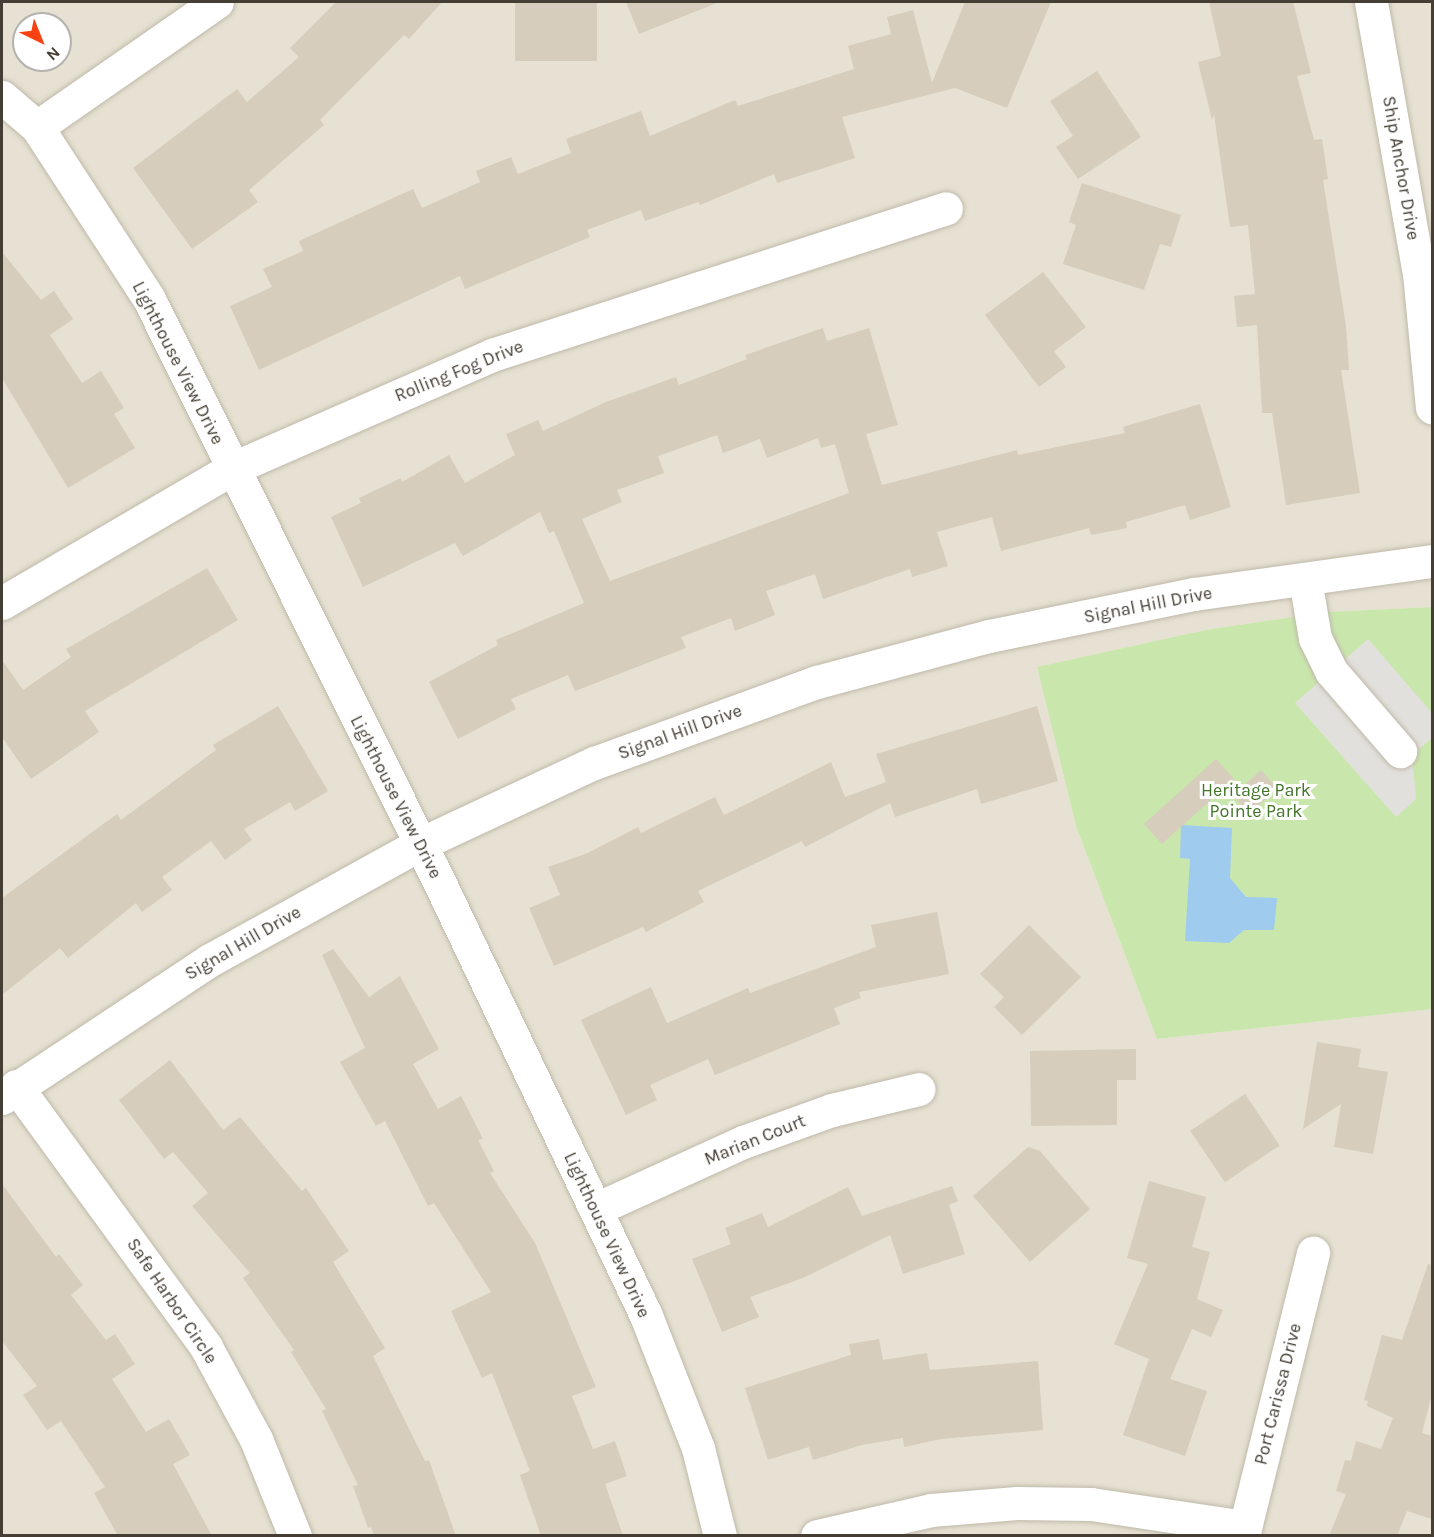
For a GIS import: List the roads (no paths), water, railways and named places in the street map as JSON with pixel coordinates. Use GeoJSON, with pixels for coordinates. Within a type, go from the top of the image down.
{"type":"FeatureCollection","features":[{"type":"Feature","properties":{"kind":"street"},"geometry":{"type":"LineString","coordinates":[[37,127],[217,2]]}},
{"type":"Feature","properties":{"kind":"street","name":"Ship Anchor Drive"},"geometry":{"type":"LineString","coordinates":[[1371,2],[1419,273],[1432,407]]}},
{"type":"Feature","properties":{"kind":"street","name":"Lighthouse View Drive"},"geometry":{"type":"LineString","coordinates":[[2,97],[37,127],[149,299],[231,469],[420,844],[645,1313],[699,1448],[720,1536]]}},
{"type":"Feature","properties":{"kind":"street","name":"Rolling Fog Drive"},"geometry":{"type":"LineString","coordinates":[[2,603],[231,469],[492,355],[946,208]]}},
{"type":"Feature","properties":{"kind":"street","name":"Signal Hill Drive"},"geometry":{"type":"LineString","coordinates":[[9,1092],[210,960],[420,844],[594,763],[817,682],[989,636],[1194,594],[1432,561]]}},
{"type":"Feature","properties":{"kind":"street"},"geometry":{"type":"LineString","coordinates":[[1305,579],[1315,638],[1331,671],[1400,751]]}},
{"type":"Feature","properties":{"kind":"street","name":"Marian Court"},"geometry":{"type":"LineString","coordinates":[[596,1209],[743,1142],[832,1110],[920,1089]]}},
{"type":"Feature","properties":{"kind":"street","name":"Safe Harbor Circle"},"geometry":{"type":"LineString","coordinates":[[9,1092],[206,1347],[256,1439],[295,1536]]}},
{"type":"Feature","properties":{"kind":"street","name":"Port Carissa Drive"},"geometry":{"type":"LineString","coordinates":[[1244,1531],[1313,1253]]}},
{"type":"Feature","properties":{"kind":"street"},"geometry":{"type":"LineString","coordinates":[[817,1536],[931,1510],[1017,1503],[1091,1504],[1244,1531]]}},
{"type":"Feature","properties":{"kind":"water"},"geometry":{"type":"Polygon","coordinates":[[[1181,825],[1232,828],[1230,878],[1246,897],[1277,898],[1274,930],[1244,930],[1229,943],[1185,941],[1190,859],[1180,858],[1181,825]]]}},
{"type":"Feature","properties":{"kind":"park label","name":"Heritage Park Pointe Park"},"geometry":{"type":"Point","coordinates":[1256,801]}}]}
